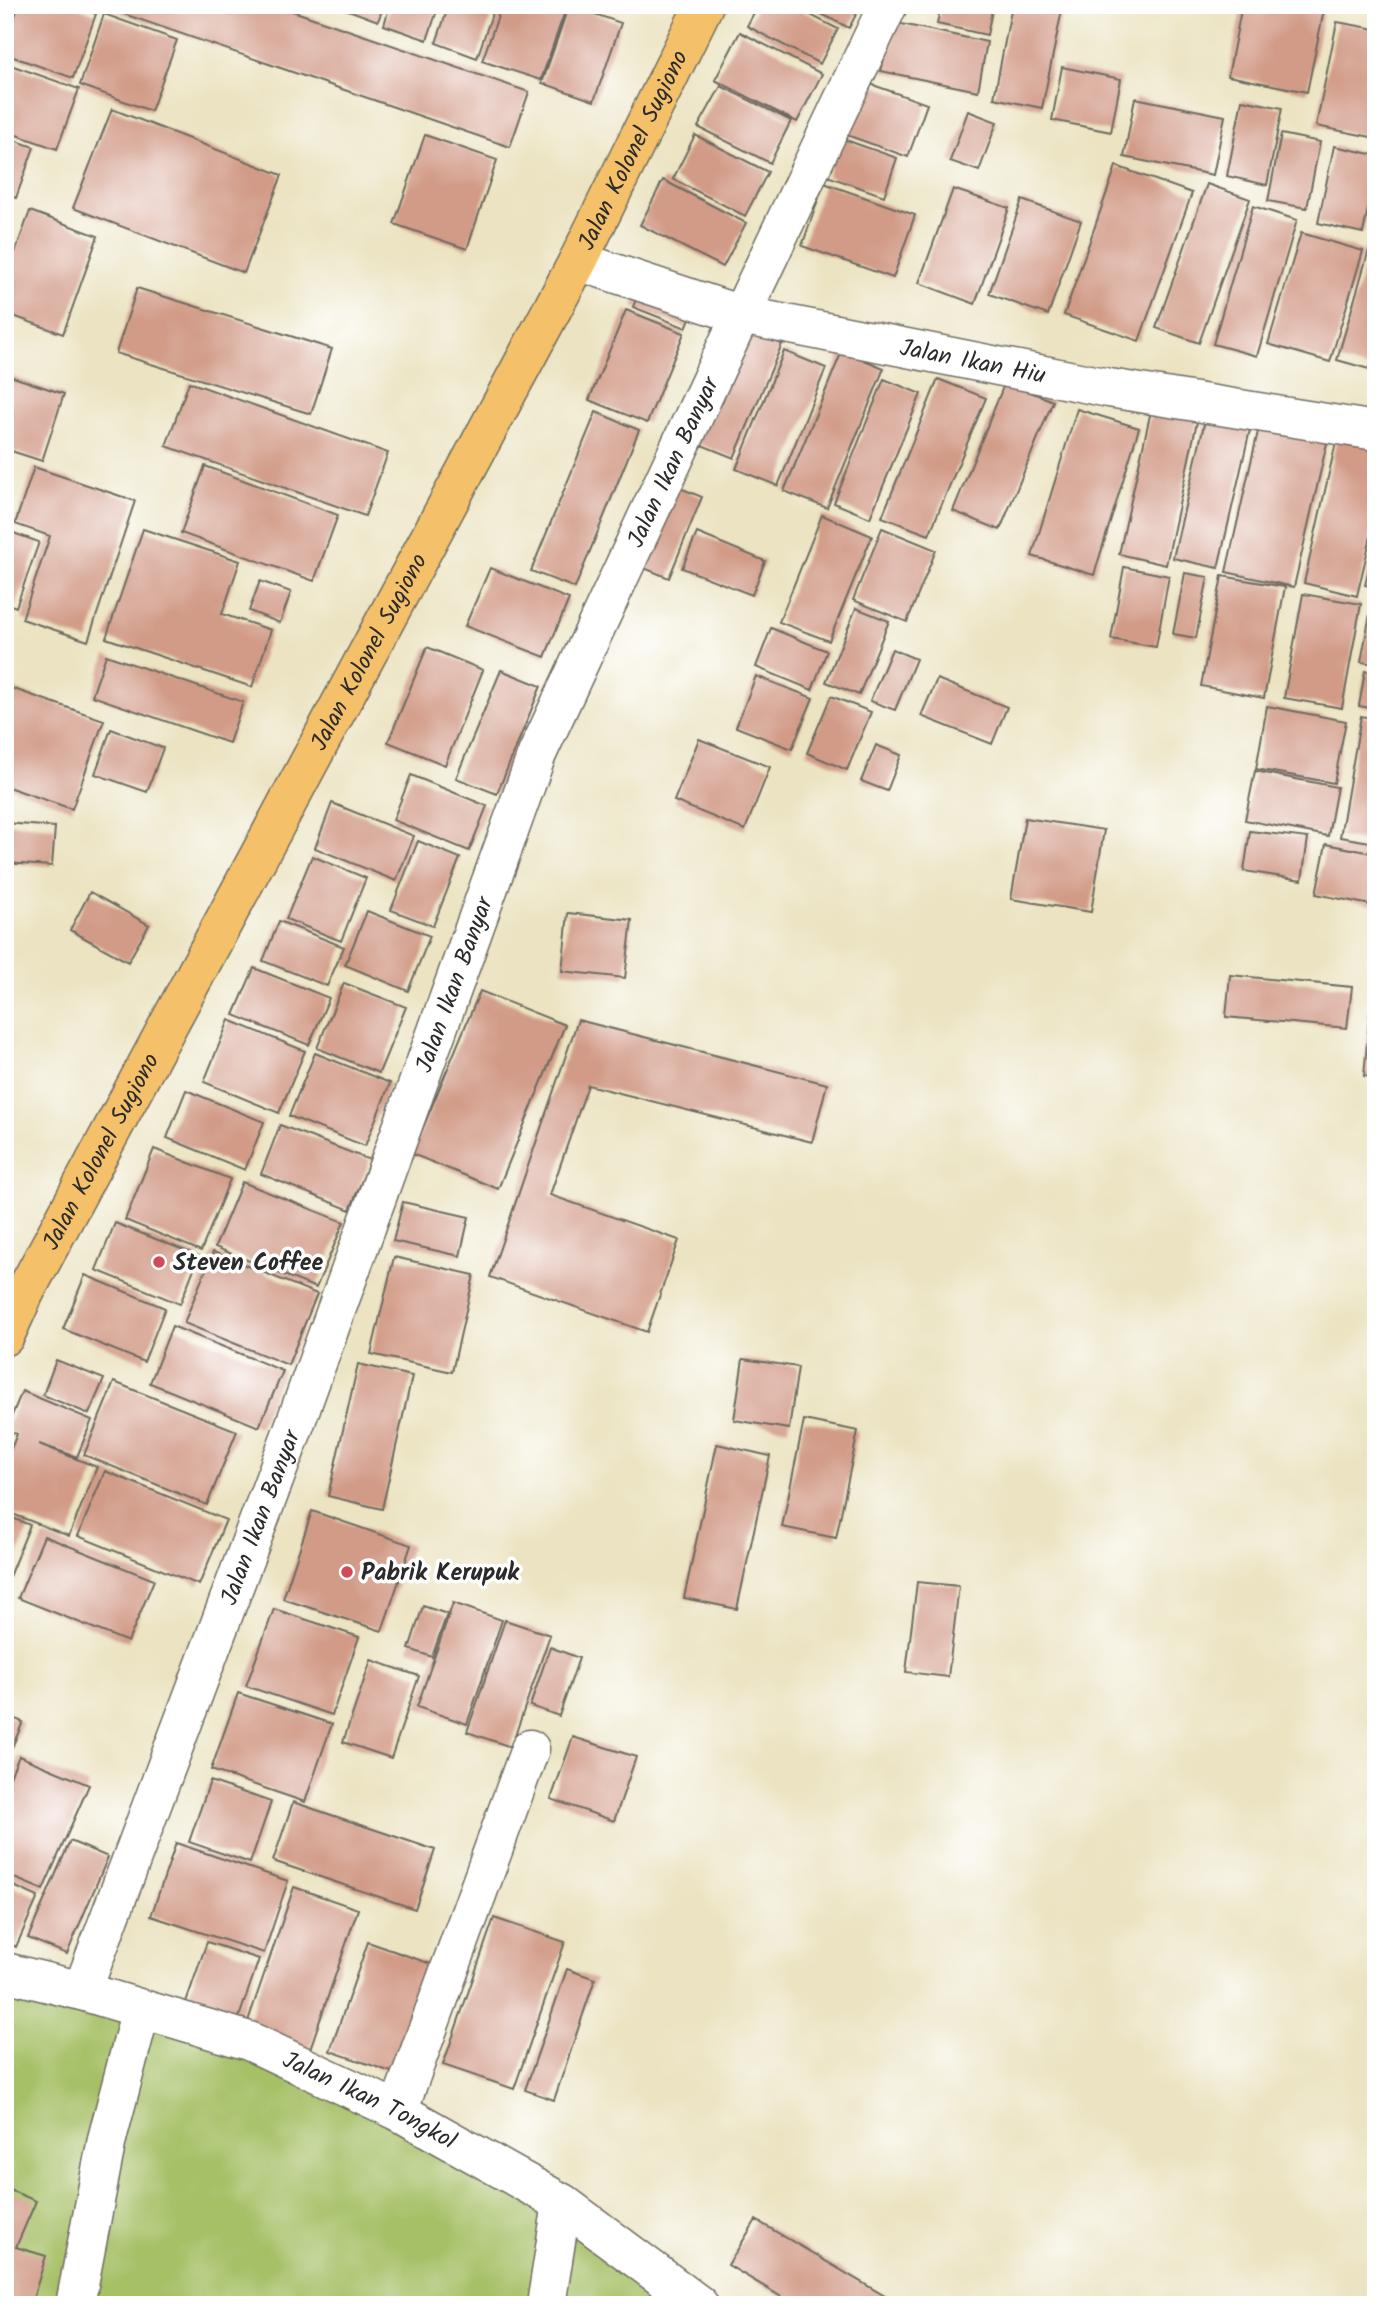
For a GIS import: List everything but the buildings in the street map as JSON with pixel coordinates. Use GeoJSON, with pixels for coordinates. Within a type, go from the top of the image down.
{"type":"FeatureCollection","features":[{"type":"Feature","properties":{"kind":"main road","name":"Jalan Kolonel Sugiono"},"geometry":{"type":"LineString","coordinates":[[5,1336],[15,1305],[578,261],[704,5]]}},
{"type":"Feature","properties":{"kind":"street","name":"Jalan Ikan Banyar"},"geometry":{"type":"LineString","coordinates":[[82,1991],[294,1427],[537,754],[888,5]]}},
{"type":"Feature","properties":{"kind":"street","name":"Jalan Ikan Hiu"},"geometry":{"type":"LineString","coordinates":[[578,261],[741,315],[1109,388],[1376,431]]}},
{"type":"Feature","properties":{"kind":"street"},"geometry":{"type":"LineString","coordinates":[[398,2111],[530,1749]]}},
{"type":"Feature","properties":{"kind":"street","name":"Jalan Ikan Tongkol"},"geometry":{"type":"LineString","coordinates":[[5,1972],[82,1991],[249,2041],[398,2111],[562,2203],[699,2305]]}},
{"type":"Feature","properties":{"kind":"street"},"geometry":{"type":"LineString","coordinates":[[75,2305],[107,2139],[141,2009]]}},
{"type":"Feature","properties":{"kind":"street"},"geometry":{"type":"LineString","coordinates":[[546,2305],[562,2203]]}},
{"type":"Feature","properties":{"kind":"green space"},"geometry":{"type":"Polygon","coordinates":[[[5,1961],[148,2000],[528,2196],[696,2305],[5,2305],[5,1961]]]}},
{"type":"Feature","properties":{"kind":"place","name":"Steven Coffee"},"geometry":{"type":"Point","coordinates":[159,1262]}},
{"type":"Feature","properties":{"kind":"place","name":"Pabrik Kerupuk"},"geometry":{"type":"Point","coordinates":[347,1572]}}]}
